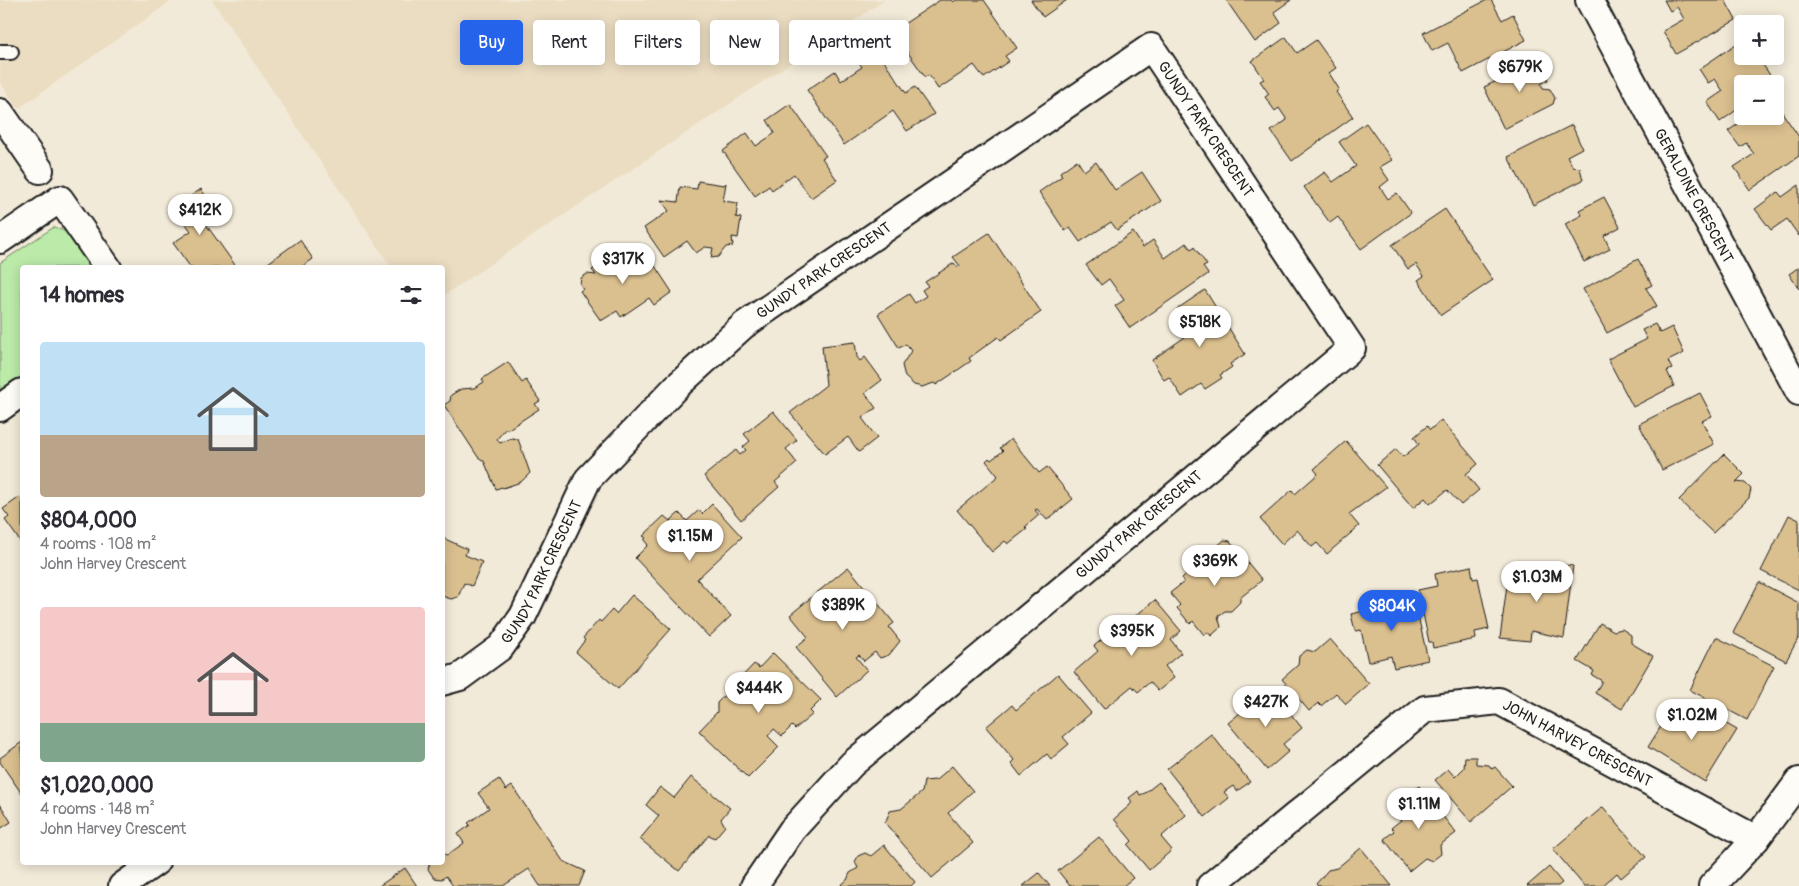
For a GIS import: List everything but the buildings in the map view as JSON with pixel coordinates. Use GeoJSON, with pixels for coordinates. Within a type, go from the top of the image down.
{"type":"FeatureCollection","features":[{"type":"Feature","properties":{"kind":"street","name":"GERALDINE CRESCENT"},"geometry":{"type":"LineString","coordinates":[[1589,0],[1799,392]]}},
{"type":"Feature","properties":{"kind":"street","name":"GUNDY PARK CRESCENT"},"geometry":{"type":"LineString","coordinates":[[445,681],[460,677],[501,647],[523,616],[588,479],[676,387],[744,324],[1151,47],[1352,348],[852,764],[792,830],[754,886]]}},
{"type":"Feature","properties":{"kind":"street"},"geometry":{"type":"LineString","coordinates":[[0,112],[40,170]]}},
{"type":"Feature","properties":{"kind":"street"},"geometry":{"type":"LineString","coordinates":[[0,240],[60,199],[106,265]]}},
{"type":"Feature","properties":{"kind":"street"},"geometry":{"type":"LineString","coordinates":[[0,408],[20,393]]}},
{"type":"Feature","properties":{"kind":"street","name":"JOHN HARVEY CRESCENT"},"geometry":{"type":"LineString","coordinates":[[1210,886],[1425,709],[1499,701],[1756,839]]}},
{"type":"Feature","properties":{"kind":"street"},"geometry":{"type":"LineString","coordinates":[[1712,886],[1756,839],[1799,781]]}},
{"type":"Feature","properties":{"kind":"street"},"geometry":{"type":"LineString","coordinates":[[122,886],[152,865]]}},
{"type":"Feature","properties":{"kind":"shaded area"},"geometry":{"type":"Polygon","coordinates":[[[0,0],[173,0],[18,109],[0,82],[0,0]]]}},
{"type":"Feature","properties":{"kind":"shaded area"},"geometry":{"type":"Polygon","coordinates":[[[212,0],[885,0],[855,20],[789,20],[789,64],[445,295],[445,265],[390,265],[212,0]]]}},
{"type":"Feature","properties":{"kind":"green space"},"geometry":{"type":"Polygon","coordinates":[[[54,227],[69,233],[91,265],[20,265],[20,384],[0,398],[0,263],[54,227]]]}}]}
